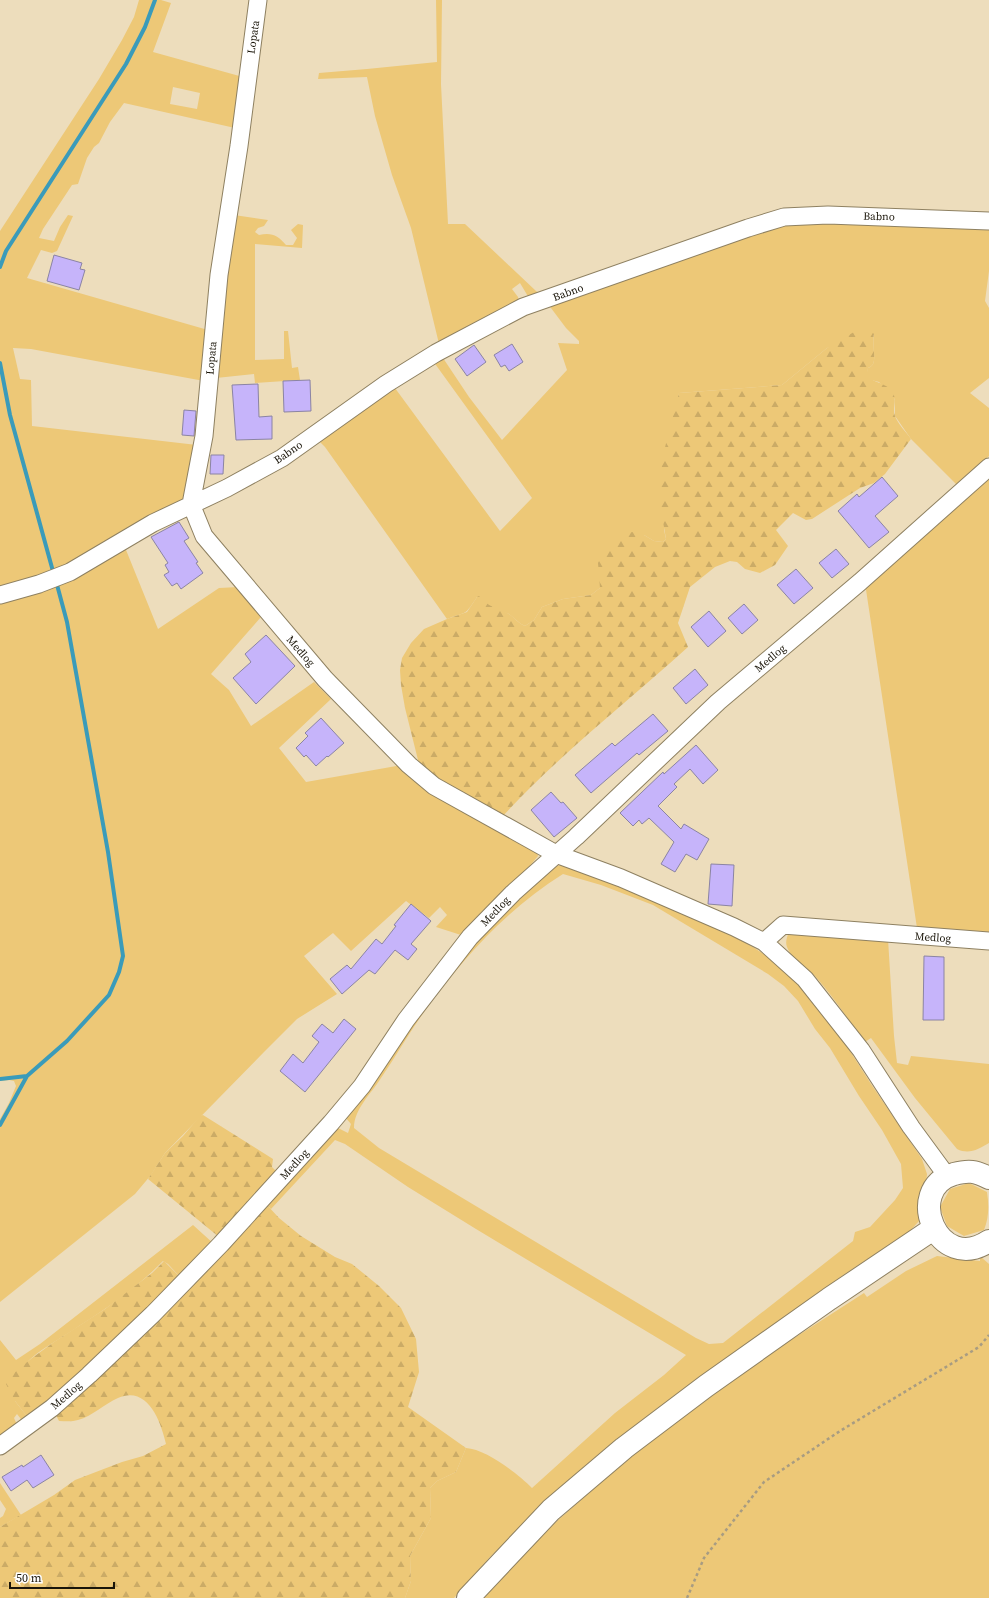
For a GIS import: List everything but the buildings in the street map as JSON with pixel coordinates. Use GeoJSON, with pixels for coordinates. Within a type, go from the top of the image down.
{"type":"FeatureCollection","features":[{"type":"Feature","properties":{"kind":"main road"},"geometry":{"type":"LineString","coordinates":[[989,1178],[978,1173],[966,1171],[948,1176],[936,1188],[929,1202],[929,1216],[933,1229],[942,1239],[952,1246],[964,1249],[981,1246],[989,1241]]}},
{"type":"Feature","properties":{"kind":"main road"},"geometry":{"type":"LineString","coordinates":[[468,1598],[551,1510],[624,1448],[706,1386],[822,1304],[933,1229]]}},
{"type":"Feature","properties":{"kind":"street","name":"Lopata"},"geometry":{"type":"LineString","coordinates":[[191,504],[204,436],[219,275],[239,146],[258,0]]}},
{"type":"Feature","properties":{"kind":"street","name":"Babno"},"geometry":{"type":"LineString","coordinates":[[191,504],[227,488],[282,458],[386,384],[436,353],[523,308],[748,228],[784,217],[828,215],[989,221]]}},
{"type":"Feature","properties":{"kind":"street","name":"Medlog"},"geometry":{"type":"LineString","coordinates":[[0,1446],[52,1408],[153,1314],[221,1244],[331,1123],[362,1086],[406,1020],[470,937],[513,893],[576,837],[718,702],[860,582],[989,467]]}},
{"type":"Feature","properties":{"kind":"street"},"geometry":{"type":"LineString","coordinates":[[0,595],[39,584],[70,572],[153,523],[191,504]]}},
{"type":"Feature","properties":{"kind":"street","name":"Medlog"},"geometry":{"type":"LineString","coordinates":[[191,504],[204,536],[243,584],[325,679],[409,765],[434,786],[556,854]]}},
{"type":"Feature","properties":{"kind":"street"},"geometry":{"type":"LineString","coordinates":[[556,854],[628,881],[734,927],[764,942],[805,979],[861,1050],[911,1127],[948,1176]]}},
{"type":"Feature","properties":{"kind":"street","name":"Medlog"},"geometry":{"type":"LineString","coordinates":[[764,942],[782,925],[989,941]]}},
{"type":"Feature","properties":{"kind":"path"},"geometry":{"type":"LineString","coordinates":[[687,1598],[704,1558],[764,1482],[840,1431],[979,1347],[989,1335]]}},
{"type":"Feature","properties":{"kind":"green space"},"geometry":{"type":"Polygon","coordinates":[[[139,0],[161,0],[171,3],[153,52],[243,77],[235,128],[124,103],[110,122],[99,143],[94,147],[87,158],[78,184],[72,185],[43,229],[39,238],[54,241],[60,227],[68,215],[73,216],[57,251],[52,253],[41,250],[27,278],[208,330],[204,381],[31,349],[13,348],[20,379],[31,380],[32,426],[197,445],[186,496],[178,505],[89,557],[0,591],[0,231],[99,79],[134,17],[139,0]],[[173,87],[170,104],[197,109],[200,93],[173,87]]]}},
{"type":"Feature","properties":{"kind":"green space"},"geometry":{"type":"Polygon","coordinates":[[[436,0],[442,0],[441,84],[448,224],[465,224],[545,298],[529,298],[520,283],[512,289],[518,297],[519,304],[440,348],[411,228],[392,175],[375,116],[367,77],[318,79],[319,73],[437,62],[436,0]]]}},
{"type":"Feature","properties":{"kind":"green space"},"geometry":{"type":"Polygon","coordinates":[[[234,215],[268,220],[264,226],[258,228],[255,232],[259,235],[274,235],[286,245],[293,245],[297,238],[291,230],[298,224],[303,225],[302,248],[255,244],[255,360],[284,359],[284,331],[288,331],[292,368],[298,367],[300,380],[255,383],[254,374],[216,378],[234,215]]]}},
{"type":"Feature","properties":{"kind":"green space"},"geometry":{"type":"Polygon","coordinates":[[[783,221],[903,224],[989,230],[989,271],[985,301],[989,308],[989,378],[970,393],[989,408],[989,456],[957,485],[911,439],[895,416],[895,399],[879,382],[871,380],[867,375],[868,368],[874,362],[874,334],[827,348],[782,385],[679,393],[664,530],[666,539],[663,542],[654,541],[644,535],[600,578],[600,588],[591,595],[563,599],[542,607],[534,620],[525,626],[509,614],[486,605],[477,597],[467,611],[447,619],[325,447],[317,439],[392,384],[500,531],[532,498],[433,361],[441,355],[469,397],[502,440],[567,370],[558,343],[579,344],[579,341],[566,328],[548,304],[783,221]]]}},
{"type":"Feature","properties":{"kind":"green space"},"geometry":{"type":"Polygon","coordinates":[[[859,329],[869,329],[874,334],[874,362],[868,368],[868,374],[873,380],[889,388],[894,395],[894,410],[896,419],[911,439],[885,474],[874,483],[860,488],[812,519],[806,520],[793,513],[776,530],[788,546],[775,565],[760,573],[745,569],[737,562],[730,561],[715,567],[690,587],[678,623],[688,647],[546,772],[502,817],[443,787],[419,764],[405,708],[400,670],[402,658],[411,643],[424,629],[467,612],[479,596],[487,604],[509,614],[525,626],[534,620],[542,607],[563,599],[591,595],[600,588],[598,563],[601,552],[619,533],[634,532],[644,535],[654,541],[663,542],[666,539],[660,503],[660,481],[665,448],[679,393],[782,385],[827,348],[859,329]]]}},
{"type":"Feature","properties":{"kind":"green space"},"geometry":{"type":"Polygon","coordinates":[[[989,473],[989,934],[917,928],[865,583],[989,473]]]}},
{"type":"Feature","properties":{"kind":"green space"},"geometry":{"type":"Polygon","coordinates":[[[124,545],[158,629],[219,588],[239,587],[261,617],[211,674],[229,690],[251,726],[314,682],[331,699],[279,748],[306,782],[402,765],[536,848],[538,856],[519,879],[461,935],[436,927],[447,915],[440,907],[429,918],[406,901],[351,951],[333,933],[304,956],[337,994],[297,1019],[165,1153],[151,1175],[135,1194],[0,1302],[0,1119],[16,1086],[14,1081],[0,1081],[0,601],[124,545]]]}},
{"type":"Feature","properties":{"kind":"green space"},"geometry":{"type":"Polygon","coordinates":[[[565,865],[599,877],[671,907],[676,911],[726,933],[751,946],[773,961],[788,974],[815,1003],[839,1034],[922,1159],[927,1174],[923,1211],[919,1221],[910,1231],[839,1278],[554,1496],[490,1557],[454,1598],[405,1598],[411,1581],[410,1556],[431,1518],[430,1488],[437,1481],[456,1472],[466,1448],[474,1449],[492,1457],[510,1469],[532,1488],[615,1413],[664,1375],[686,1355],[476,1229],[408,1187],[345,1144],[335,1140],[271,1209],[267,1205],[338,1128],[348,1133],[351,1124],[345,1117],[356,1107],[379,1075],[421,1010],[455,966],[523,892],[555,866],[565,865]],[[563,874],[504,919],[470,954],[418,1020],[387,1070],[360,1108],[354,1128],[379,1148],[696,1338],[709,1344],[723,1343],[853,1241],[855,1232],[870,1227],[895,1200],[903,1188],[901,1164],[882,1130],[859,1096],[830,1048],[815,1029],[798,1001],[784,986],[768,974],[653,905],[601,885],[563,874]]]}},
{"type":"Feature","properties":{"kind":"green space"},"geometry":{"type":"Polygon","coordinates":[[[789,932],[888,939],[897,1063],[908,1065],[911,1056],[989,1064],[989,1143],[978,1149],[970,1151],[961,1151],[957,1149],[915,1098],[871,1038],[865,1042],[822,984],[792,955],[786,943],[789,932]]]}},
{"type":"Feature","properties":{"kind":"green space"},"geometry":{"type":"Polygon","coordinates":[[[203,1115],[273,1159],[272,1167],[278,1173],[219,1237],[148,1179],[165,1153],[183,1136],[200,1116],[203,1115]]]}},
{"type":"Feature","properties":{"kind":"green space"},"geometry":{"type":"Polygon","coordinates":[[[969,1183],[987,1192],[988,1211],[984,1230],[964,1236],[947,1226],[940,1207],[950,1189],[969,1183]]]}},
{"type":"Feature","properties":{"kind":"green space"},"geometry":{"type":"Polygon","coordinates":[[[267,1205],[279,1218],[301,1236],[335,1257],[352,1264],[379,1286],[401,1308],[416,1339],[419,1372],[408,1407],[466,1448],[456,1472],[437,1481],[430,1488],[431,1518],[410,1556],[411,1581],[405,1598],[0,1598],[0,1527],[54,1495],[75,1480],[122,1462],[143,1456],[166,1444],[157,1416],[145,1401],[137,1397],[128,1395],[118,1398],[89,1416],[76,1421],[59,1421],[56,1415],[140,1339],[267,1205]]]}},
{"type":"Feature","properties":{"kind":"green space"},"geometry":{"type":"Polygon","coordinates":[[[193,1225],[214,1244],[181,1278],[168,1264],[163,1261],[123,1296],[44,1349],[27,1363],[15,1401],[29,1419],[24,1423],[17,1414],[14,1418],[18,1427],[0,1440],[0,1340],[16,1360],[40,1344],[193,1225]]]}},
{"type":"Feature","properties":{"kind":"green space"},"geometry":{"type":"Polygon","coordinates":[[[937,1256],[980,1261],[980,1256],[989,1264],[989,1598],[482,1598],[499,1578],[556,1522],[626,1460],[743,1371],[864,1293],[867,1297],[906,1271],[937,1256]]]}},
{"type":"Feature","properties":{"kind":"green space"},"geometry":{"type":"Polygon","coordinates":[[[164,1261],[181,1278],[29,1419],[15,1401],[6,1384],[15,1372],[54,1342],[105,1309],[152,1273],[164,1261]]]}},
{"type":"Feature","properties":{"kind":"green space"},"geometry":{"type":"Polygon","coordinates":[[[0,1483],[21,1515],[0,1527],[0,1518],[3,1516],[6,1509],[0,1500],[0,1483]]]}},
{"type":"Feature","properties":{"kind":"waterway"},"geometry":{"type":"LineString","coordinates":[[0,267],[6,251],[126,64],[145,27],[155,0]]}},
{"type":"Feature","properties":{"kind":"waterway"},"geometry":{"type":"LineString","coordinates":[[0,363],[10,415],[54,575]]}},
{"type":"Feature","properties":{"kind":"waterway"},"geometry":{"type":"LineString","coordinates":[[0,1125],[27,1076],[67,1041],[109,995],[119,972],[123,956],[108,852],[67,622],[56,581]]}},
{"type":"Feature","properties":{"kind":"waterway"},"geometry":{"type":"LineString","coordinates":[[0,1079],[27,1076]]}}]}
